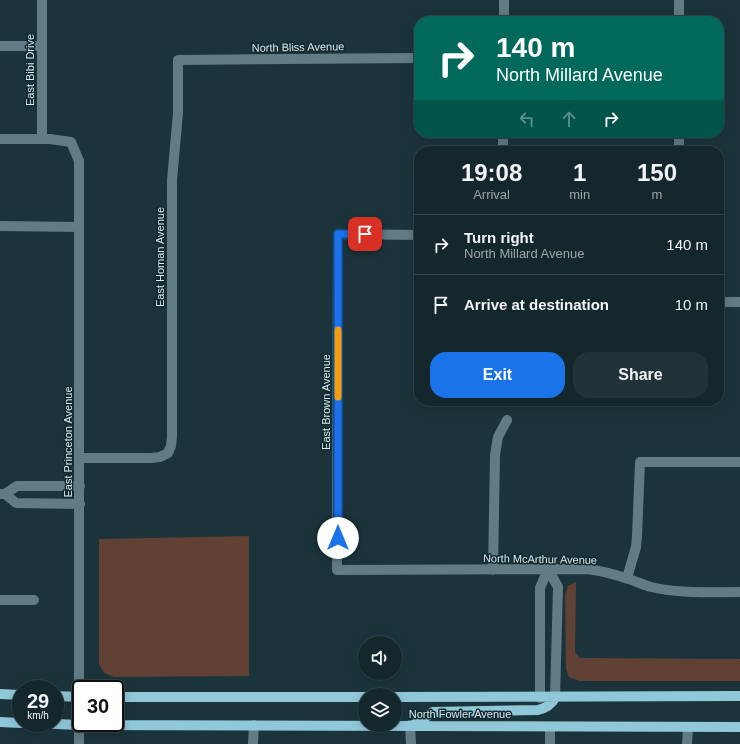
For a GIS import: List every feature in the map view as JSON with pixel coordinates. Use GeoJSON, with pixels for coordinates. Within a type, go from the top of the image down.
{"type":"FeatureCollection","features":[{"type":"Feature","properties":{"kind":"main road"},"geometry":{"type":"LineString","coordinates":[[0,694],[12,695]]}},
{"type":"Feature","properties":{"kind":"main road","name":"North Fowler Avenue"},"geometry":{"type":"LineString","coordinates":[[402,697],[555,698],[740,696]]}},
{"type":"Feature","properties":{"kind":"main road"},"geometry":{"type":"LineString","coordinates":[[124,697],[358,697]]}},
{"type":"Feature","properties":{"kind":"main road"},"geometry":{"type":"LineString","coordinates":[[412,725],[433,712],[538,710],[546,708],[552,704],[555,698]]}},
{"type":"Feature","properties":{"kind":"main road"},"geometry":{"type":"LineString","coordinates":[[0,722],[12,722]]}},
{"type":"Feature","properties":{"kind":"main road","name":"North Fowler Avenue"},"geometry":{"type":"LineString","coordinates":[[124,724],[740,727]]}},
{"type":"Feature","properties":{"kind":"street","name":"East Bibi Drive"},"geometry":{"type":"LineString","coordinates":[[42,0],[42,139]]}},
{"type":"Feature","properties":{"kind":"street"},"geometry":{"type":"LineString","coordinates":[[504,0],[504,16]]}},
{"type":"Feature","properties":{"kind":"street"},"geometry":{"type":"LineString","coordinates":[[679,0],[679,16]]}},
{"type":"Feature","properties":{"kind":"street"},"geometry":{"type":"LineString","coordinates":[[0,46],[42,46]]}},
{"type":"Feature","properties":{"kind":"street","name":"North Bliss Avenue"},"geometry":{"type":"LineString","coordinates":[[178,60],[414,58]]}},
{"type":"Feature","properties":{"kind":"street","name":"East Homan Avenue"},"geometry":{"type":"LineString","coordinates":[[80,458],[160,457],[168,453],[171,446],[172,180],[178,121],[178,60]]}},
{"type":"Feature","properties":{"kind":"street"},"geometry":{"type":"LineString","coordinates":[[0,139],[42,139]]}},
{"type":"Feature","properties":{"kind":"street","name":"East Princeton Avenue"},"geometry":{"type":"LineString","coordinates":[[42,139],[71,142],[79,161],[80,680]]}},
{"type":"Feature","properties":{"kind":"street"},"geometry":{"type":"LineString","coordinates":[[0,226],[79,226]]}},
{"type":"Feature","properties":{"kind":"street","name":"East Brown Avenue"},"geometry":{"type":"LineString","coordinates":[[337,570],[338,234],[414,235]]}},
{"type":"Feature","properties":{"kind":"street"},"geometry":{"type":"LineString","coordinates":[[724,302],[740,302]]}},
{"type":"Feature","properties":{"kind":"street"},"geometry":{"type":"LineString","coordinates":[[493,570],[495,455],[498,437],[507,420]]}},
{"type":"Feature","properties":{"kind":"street"},"geometry":{"type":"LineString","coordinates":[[627,578],[635,552],[637,536],[640,462],[740,462]]}},
{"type":"Feature","properties":{"kind":"street"},"geometry":{"type":"LineString","coordinates":[[80,486],[17,486],[3,494],[16,504],[80,504]]}},
{"type":"Feature","properties":{"kind":"street"},"geometry":{"type":"LineString","coordinates":[[29,486],[29,504]]}},
{"type":"Feature","properties":{"kind":"street"},"geometry":{"type":"LineString","coordinates":[[540,698],[540,588],[548,569]]}},
{"type":"Feature","properties":{"kind":"street"},"geometry":{"type":"LineString","coordinates":[[548,569],[558,587],[555,698]]}},
{"type":"Feature","properties":{"kind":"street","name":"North McArthur Avenue"},"geometry":{"type":"LineString","coordinates":[[337,570],[586,569],[602,571],[627,578],[649,587],[666,590],[687,592],[740,592]]}},
{"type":"Feature","properties":{"kind":"street"},"geometry":{"type":"LineString","coordinates":[[0,600],[34,600]]}},
{"type":"Feature","properties":{"kind":"street"},"geometry":{"type":"LineString","coordinates":[[253,744],[254,725]]}},
{"type":"Feature","properties":{"kind":"street"},"geometry":{"type":"LineString","coordinates":[[411,744],[412,725]]}},
{"type":"Feature","properties":{"kind":"street"},"geometry":{"type":"LineString","coordinates":[[550,726],[550,744]]}},
{"type":"Feature","properties":{"kind":"street"},"geometry":{"type":"LineString","coordinates":[[687,744],[688,727]]}},
{"type":"Feature","properties":{"kind":"street","name":"East Princeton Avenue"},"geometry":{"type":"LineString","coordinates":[[79,732],[79,744]]}},
{"type":"Feature","properties":{"kind":"shaded area"},"geometry":{"type":"Polygon","coordinates":[[[249,536],[249,676],[114,677],[104,673],[99,664],[99,539],[249,536]]]}},
{"type":"Feature","properties":{"kind":"shaded area"},"geometry":{"type":"Polygon","coordinates":[[[576,582],[575,652],[580,658],[740,659],[740,681],[579,681],[569,677],[566,669],[565,595],[568,586],[576,582]]]}},
{"type":"Feature","properties":{"kind":"slow traffic"},"geometry":{"type":"LineString","coordinates":[[338,330],[338,397]]}},
{"type":"Feature","properties":{"kind":"route"},"geometry":{"type":"LineString","coordinates":[[338,538],[338,234],[365,234]]}}]}
